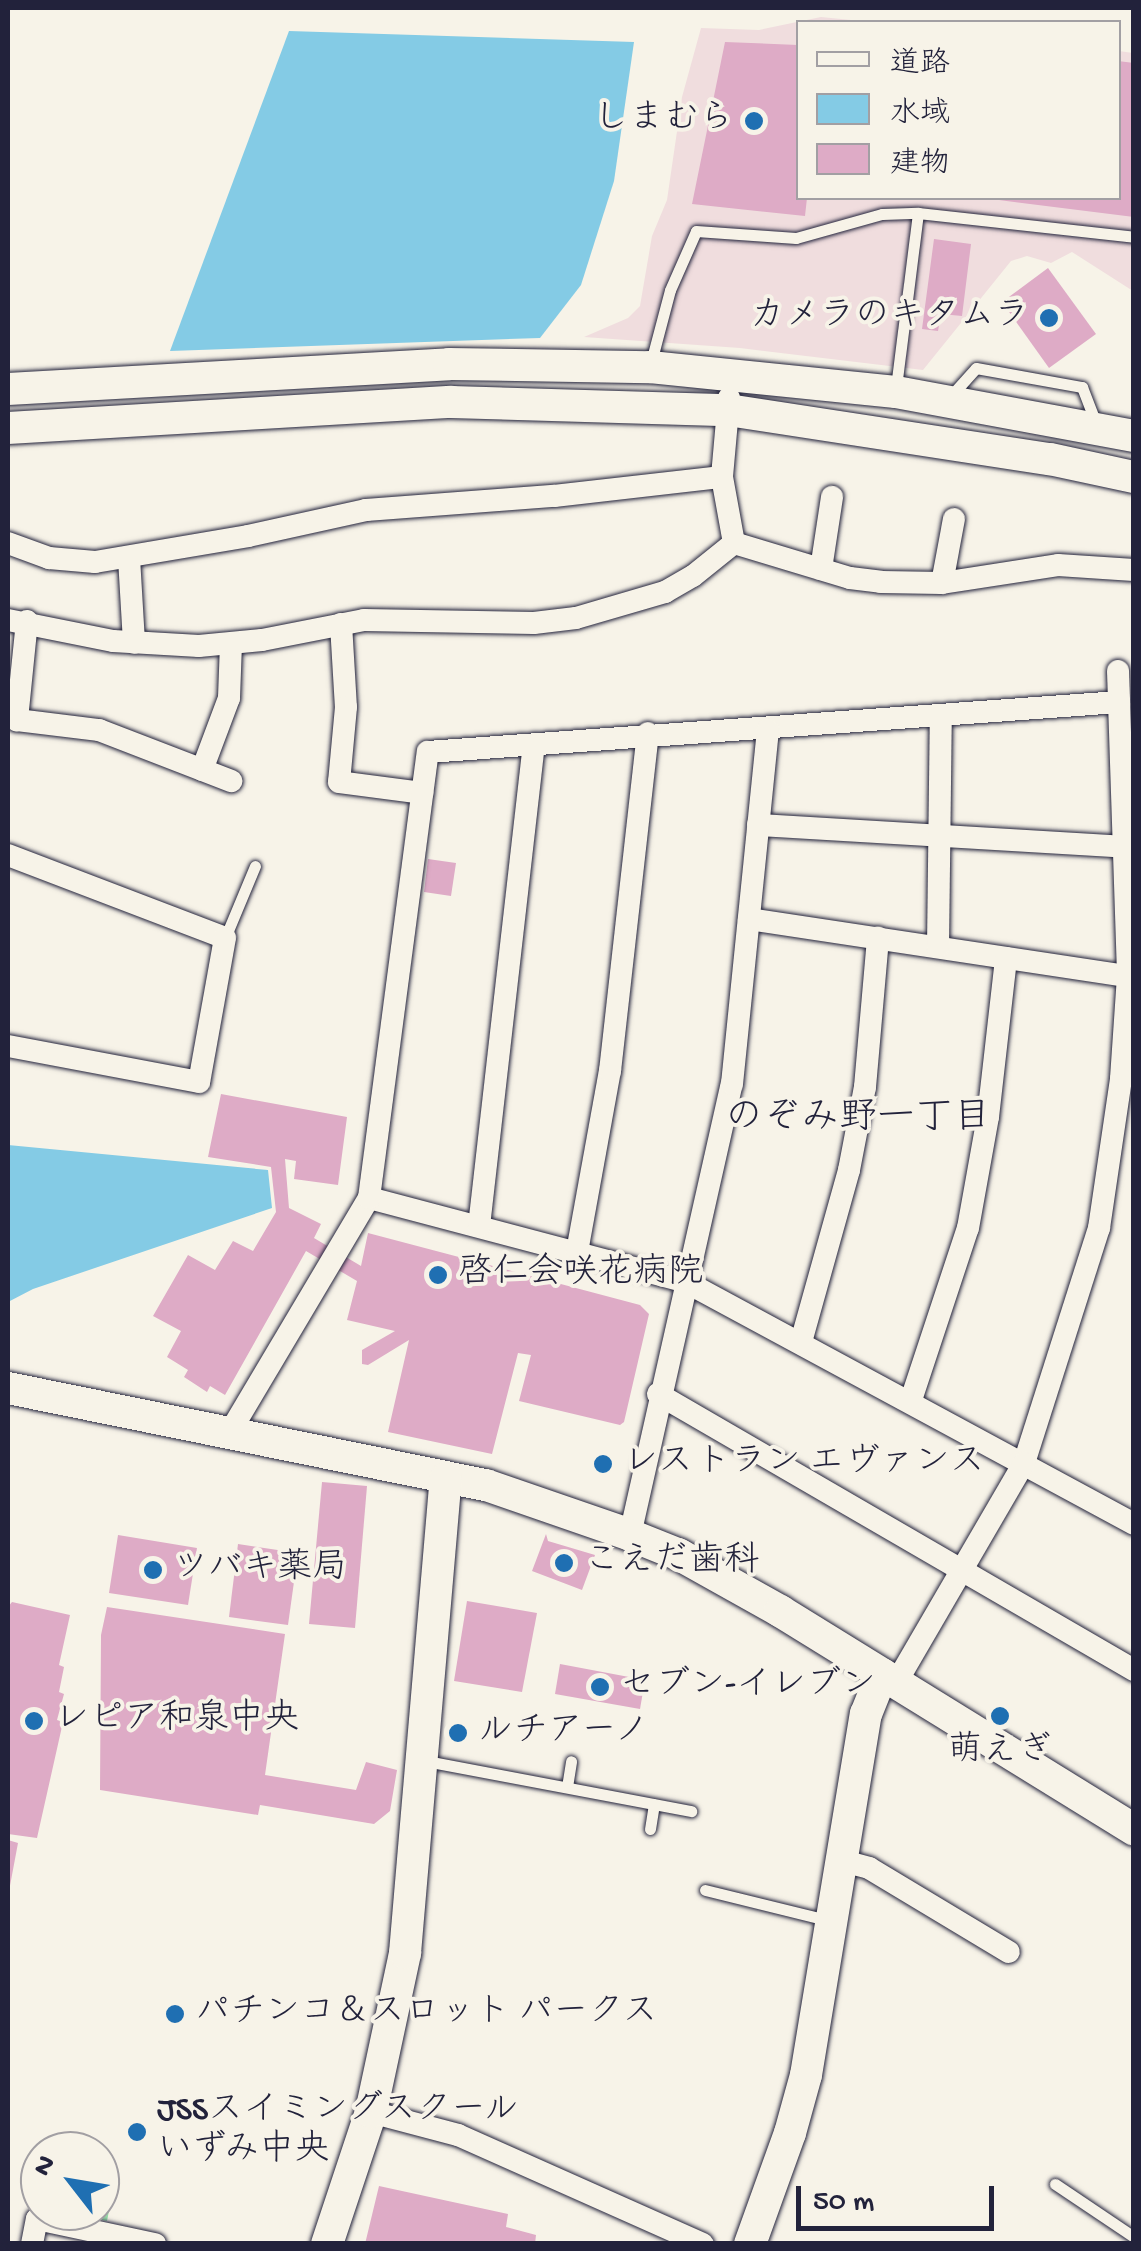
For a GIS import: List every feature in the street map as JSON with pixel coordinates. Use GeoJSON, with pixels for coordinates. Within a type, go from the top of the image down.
{"type":"FeatureCollection","features":[{"type":"Feature","properties":{"kind":"street"},"geometry":{"type":"LineString","coordinates":[[8,388],[449,364],[650,367],[896,392],[1134,436]]}},
{"type":"Feature","properties":{"kind":"street"},"geometry":{"type":"LineString","coordinates":[[732,376],[722,477],[734,543]]}},
{"type":"Feature","properties":{"kind":"street"},"geometry":{"type":"LineString","coordinates":[[8,428],[451,402],[728,410],[1050,459],[1134,477]]}},
{"type":"Feature","properties":{"kind":"street"},"geometry":{"type":"LineString","coordinates":[[8,543],[74,562],[129,558],[366,510],[554,496],[722,477]]}},
{"type":"Feature","properties":{"kind":"street"},"geometry":{"type":"LineString","coordinates":[[821,569],[832,497]]}},
{"type":"Feature","properties":{"kind":"street"},"geometry":{"type":"LineString","coordinates":[[942,583],[954,519]]}},
{"type":"Feature","properties":{"kind":"street"},"geometry":{"type":"LineString","coordinates":[[734,543],[881,582],[942,583],[1058,565],[1134,570]]}},
{"type":"Feature","properties":{"kind":"street"},"geometry":{"type":"LineString","coordinates":[[231,782],[99,730],[17,720],[17,621],[134,643],[231,644],[341,624],[404,619],[486,625],[576,618],[664,592],[693,576],[734,543]]}},
{"type":"Feature","properties":{"kind":"street"},"geometry":{"type":"LineString","coordinates":[[129,558],[134,643]]}},
{"type":"Feature","properties":{"kind":"street"},"geometry":{"type":"LineString","coordinates":[[341,624],[346,707],[339,782],[422,794]]}},
{"type":"Feature","properties":{"kind":"street"},"geometry":{"type":"LineString","coordinates":[[202,770],[229,698],[231,644]]}},
{"type":"Feature","properties":{"kind":"street"},"geometry":{"type":"LineString","coordinates":[[750,2244],[784,2151],[806,2075],[866,1714],[964,1568],[1024,1463],[1099,1228],[1130,1008],[1129,889],[1123,847],[1127,776],[1118,670]]}},
{"type":"Feature","properties":{"kind":"street"},"geometry":{"type":"LineString","coordinates":[[230,1432],[369,1198],[428,752],[1118,702]]}},
{"type":"Feature","properties":{"kind":"street"},"geometry":{"type":"LineString","coordinates":[[938,947],[941,716]]}},
{"type":"Feature","properties":{"kind":"street"},"geometry":{"type":"LineString","coordinates":[[630,1534],[658,1394],[732,1084],[768,730]]}},
{"type":"Feature","properties":{"kind":"street"},"geometry":{"type":"LineString","coordinates":[[577,1252],[610,1071],[648,734]]}},
{"type":"Feature","properties":{"kind":"street"},"geometry":{"type":"LineString","coordinates":[[479,1226],[534,745]]}},
{"type":"Feature","properties":{"kind":"street"},"geometry":{"type":"LineString","coordinates":[[758,824],[1123,847]]}},
{"type":"Feature","properties":{"kind":"street"},"geometry":{"type":"LineString","coordinates":[[8,856],[225,938],[198,1082],[8,1046]]}},
{"type":"Feature","properties":{"kind":"street"},"geometry":{"type":"LineString","coordinates":[[748,918],[1128,976]]}},
{"type":"Feature","properties":{"kind":"street"},"geometry":{"type":"LineString","coordinates":[[801,1342],[849,1170],[866,1087],[878,938]]}},
{"type":"Feature","properties":{"kind":"street"},"geometry":{"type":"LineString","coordinates":[[910,1400],[968,1228],[988,1118],[1006,958]]}},
{"type":"Feature","properties":{"kind":"street"},"geometry":{"type":"LineString","coordinates":[[369,1198],[686,1282],[1132,1519]]}},
{"type":"Feature","properties":{"kind":"street"},"geometry":{"type":"LineString","coordinates":[[8,1388],[526,1497],[630,1534],[680,1555],[1134,1830]]}},
{"type":"Feature","properties":{"kind":"street"},"geometry":{"type":"LineString","coordinates":[[658,1394],[1134,1670]]}},
{"type":"Feature","properties":{"kind":"street"},"geometry":{"type":"LineString","coordinates":[[327,2244],[371,2112],[405,1952],[446,1479]]}},
{"type":"Feature","properties":{"kind":"street"},"geometry":{"type":"LineString","coordinates":[[843,1861],[869,1868],[1009,1952]]}},
{"type":"Feature","properties":{"kind":"street"},"geometry":{"type":"LineString","coordinates":[[956,1921],[969,1900]]}},
{"type":"Feature","properties":{"kind":"street"},"geometry":{"type":"LineString","coordinates":[[371,2112],[458,2136],[703,2244]]}},
{"type":"Feature","properties":{"kind":"street"},"geometry":{"type":"LineString","coordinates":[[32,2244],[37,2218],[155,2244]]}},
{"type":"Feature","properties":{"kind":"lane"},"geometry":{"type":"LineString","coordinates":[[896,392],[918,213]]}},
{"type":"Feature","properties":{"kind":"lane"},"geometry":{"type":"LineString","coordinates":[[650,367],[670,290],[696,231],[796,238],[882,214],[918,213],[1134,236]]}},
{"type":"Feature","properties":{"kind":"lane"},"geometry":{"type":"LineString","coordinates":[[225,938],[255,866]]}},
{"type":"Feature","properties":{"kind":"lane"},"geometry":{"type":"LineString","coordinates":[[422,1760],[691,1811]]}},
{"type":"Feature","properties":{"kind":"lane"},"geometry":{"type":"LineString","coordinates":[[567,1787],[571,1761]]}},
{"type":"Feature","properties":{"kind":"lane"},"geometry":{"type":"LineString","coordinates":[[650,1829],[654,1804]]}},
{"type":"Feature","properties":{"kind":"lane"},"geometry":{"type":"LineString","coordinates":[[705,1890],[834,1921]]}},
{"type":"Feature","properties":{"kind":"lane"},"geometry":{"type":"LineString","coordinates":[[1055,2184],[1134,2237]]}},
{"type":"Feature","properties":{"kind":"shaded area"},"geometry":{"type":"Polygon","coordinates":[[[821,17],[851,20],[807,20],[821,17]]]}},
{"type":"Feature","properties":{"kind":"shaded area"},"geometry":{"type":"Polygon","coordinates":[[[796,22],[796,200],[1121,200],[1121,51],[1133,53],[1133,291],[1072,252],[1051,263],[1027,256],[1011,261],[923,370],[740,348],[584,337],[628,318],[640,306],[652,236],[667,200],[682,97],[701,28],[759,30],[796,22]]]}},
{"type":"Feature","properties":{"kind":"water"},"geometry":{"type":"Polygon","coordinates":[[[289,31],[634,42],[614,181],[581,285],[540,338],[170,351],[289,31]]]}},
{"type":"Feature","properties":{"kind":"water"},"geometry":{"type":"Polygon","coordinates":[[[8,1145],[268,1170],[272,1208],[33,1289],[8,1302],[8,1145]]]}},
{"type":"Feature","properties":{"kind":"building","name":"しまむら"},"geometry":{"type":"Polygon","coordinates":[[[725,42],[796,45],[796,200],[807,200],[805,216],[692,204],[725,42]]]}},
{"type":"Feature","properties":{"kind":"building"},"geometry":{"type":"Polygon","coordinates":[[[1121,61],[1134,63],[1134,217],[999,200],[1121,200],[1121,61]]]}},
{"type":"Feature","properties":{"kind":"building"},"geometry":{"type":"Polygon","coordinates":[[[934,239],[971,244],[962,316],[941,314],[938,331],[922,329],[934,239]]]}},
{"type":"Feature","properties":{"kind":"building","name":"カメラのキタムラ"},"geometry":{"type":"Polygon","coordinates":[[[1048,268],[1096,334],[1049,368],[1002,302],[1048,268]]]}},
{"type":"Feature","properties":{"kind":"building"},"geometry":{"type":"Polygon","coordinates":[[[428,859],[456,863],[451,896],[424,892],[428,859]]]}},
{"type":"Feature","properties":{"kind":"building","name":"啓仁会咲花病院"},"geometry":{"type":"Polygon","coordinates":[[[221,1094],[347,1117],[338,1185],[294,1179],[296,1161],[285,1159],[289,1208],[321,1224],[314,1238],[361,1266],[368,1233],[640,1305],[649,1314],[624,1422],[620,1425],[519,1401],[531,1355],[518,1353],[492,1454],[388,1432],[409,1340],[368,1365],[362,1364],[362,1350],[395,1331],[347,1320],[357,1281],[306,1251],[225,1395],[210,1386],[207,1392],[184,1377],[188,1370],[167,1357],[181,1331],[153,1316],[188,1255],[215,1270],[233,1241],[253,1251],[276,1212],[271,1167],[208,1157],[221,1094]]]}},
{"type":"Feature","properties":{"kind":"building"},"geometry":{"type":"Polygon","coordinates":[[[322,1482],[367,1486],[355,1628],[309,1624],[322,1482]]]}},
{"type":"Feature","properties":{"kind":"building","name":"こえだ歯科"},"geometry":{"type":"Polygon","coordinates":[[[546,1534],[548,1541],[595,1555],[582,1590],[532,1571],[546,1534]]]}},
{"type":"Feature","properties":{"kind":"building","name":"ツバキ薬局"},"geometry":{"type":"Polygon","coordinates":[[[118,1535],[197,1548],[188,1605],[109,1593],[118,1535]]]}},
{"type":"Feature","properties":{"kind":"building"},"geometry":{"type":"Polygon","coordinates":[[[238,1544],[298,1553],[288,1625],[229,1617],[238,1544]]]}},
{"type":"Feature","properties":{"kind":"building"},"geometry":{"type":"Polygon","coordinates":[[[467,1601],[537,1613],[522,1692],[454,1681],[467,1601]]]}},
{"type":"Feature","properties":{"kind":"building","name":"レピア和泉中央"},"geometry":{"type":"Polygon","coordinates":[[[12,1602],[70,1615],[59,1665],[64,1667],[59,1692],[64,1694],[57,1720],[63,1722],[37,1838],[8,1834],[8,1607],[12,1602]]]}},
{"type":"Feature","properties":{"kind":"building"},"geometry":{"type":"Polygon","coordinates":[[[107,1607],[285,1634],[265,1775],[356,1790],[366,1762],[397,1770],[390,1811],[374,1824],[260,1805],[258,1815],[100,1790],[101,1635],[107,1607]]]}},
{"type":"Feature","properties":{"kind":"building","name":"セブン-イレブン"},"geometry":{"type":"Polygon","coordinates":[[[560,1664],[645,1680],[640,1709],[555,1694],[560,1664]]]}},
{"type":"Feature","properties":{"kind":"building"},"geometry":{"type":"Polygon","coordinates":[[[8,1840],[18,1843],[9,1891],[8,1891],[8,1840]]]}},
{"type":"Feature","properties":{"kind":"building"},"geometry":{"type":"Polygon","coordinates":[[[379,2186],[508,2214],[506,2227],[536,2235],[535,2244],[365,2244],[379,2186]]]}},
{"type":"Feature","properties":{"kind":"place","name":"しまむら"},"geometry":{"type":"Point","coordinates":[754,121]}},
{"type":"Feature","properties":{"kind":"place","name":"カメラのキタムラ"},"geometry":{"type":"Point","coordinates":[1049,318]}},
{"type":"Feature","properties":{"kind":"place","name":"啓仁会咲花病院"},"geometry":{"type":"Point","coordinates":[438,1275]}},
{"type":"Feature","properties":{"kind":"place","name":"レストラン エヴァンス"},"geometry":{"type":"Point","coordinates":[603,1464]}},
{"type":"Feature","properties":{"kind":"place","name":"こえだ歯科"},"geometry":{"type":"Point","coordinates":[564,1563]}},
{"type":"Feature","properties":{"kind":"place","name":"ツバキ薬局"},"geometry":{"type":"Point","coordinates":[153,1570]}},
{"type":"Feature","properties":{"kind":"place","name":"セブン-イレブン"},"geometry":{"type":"Point","coordinates":[600,1687]}},
{"type":"Feature","properties":{"kind":"place","name":"萌えぎ"},"geometry":{"type":"Point","coordinates":[1000,1716]}},
{"type":"Feature","properties":{"kind":"place","name":"レピア和泉中央"},"geometry":{"type":"Point","coordinates":[34,1721]}},
{"type":"Feature","properties":{"kind":"place","name":"ルチアーノ"},"geometry":{"type":"Point","coordinates":[458,1733]}},
{"type":"Feature","properties":{"kind":"place","name":"パチンコ＆スロット パークス"},"geometry":{"type":"Point","coordinates":[175,2014]}},
{"type":"Feature","properties":{"kind":"place","name":"JSSスイミングスクール いずみ中央"},"geometry":{"type":"Point","coordinates":[137,2132]}},
{"type":"Feature","properties":{"kind":"district","name":"のぞみ野一丁目"},"geometry":{"type":"Point","coordinates":[858,1121]}}]}
